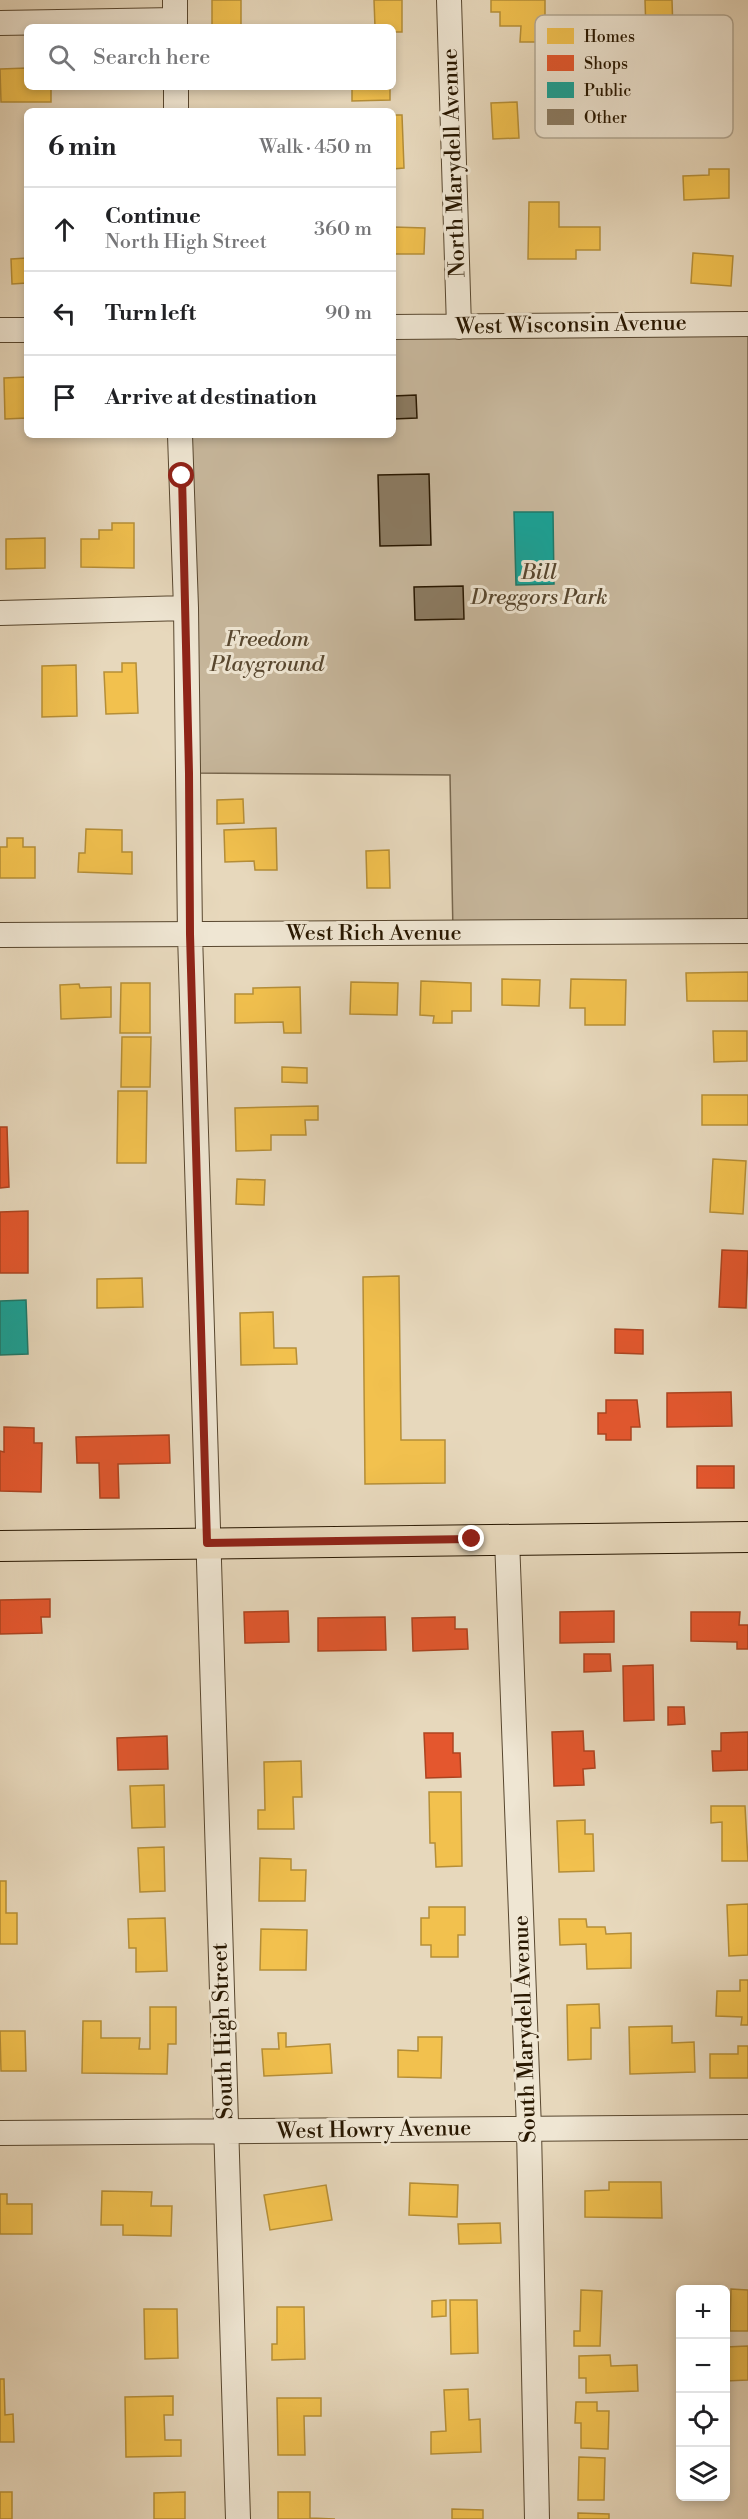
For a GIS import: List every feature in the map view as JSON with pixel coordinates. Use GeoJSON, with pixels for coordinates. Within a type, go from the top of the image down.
{"type":"FeatureCollection","features":[{"type":"Feature","properties":{"kind":"main road"},"geometry":{"type":"LineString","coordinates":[[0,1545],[748,1537]]}},
{"type":"Feature","properties":{"kind":"street","name":"North Marydell Avenue"},"geometry":{"type":"LineString","coordinates":[[449,0],[459,327]]}},
{"type":"Feature","properties":{"kind":"street"},"geometry":{"type":"LineString","coordinates":[[0,23],[175,16]]}},
{"type":"Feature","properties":{"kind":"street"},"geometry":{"type":"LineString","coordinates":[[176,90],[176,108]]}},
{"type":"Feature","properties":{"kind":"street","name":"West Wisconsin Avenue"},"geometry":{"type":"LineString","coordinates":[[396,327],[748,324]]}},
{"type":"Feature","properties":{"kind":"street"},"geometry":{"type":"LineString","coordinates":[[0,330],[24,330]]}},
{"type":"Feature","properties":{"kind":"street","name":"South High Street"},"geometry":{"type":"LineString","coordinates":[[180,438],[186,608],[190,934],[238,2519]]}},
{"type":"Feature","properties":{"kind":"street"},"geometry":{"type":"LineString","coordinates":[[0,613],[186,608]]}},
{"type":"Feature","properties":{"kind":"street","name":"West Rich Avenue"},"geometry":{"type":"LineString","coordinates":[[0,935],[748,931]]}},
{"type":"Feature","properties":{"kind":"street","name":"South Marydell Avenue"},"geometry":{"type":"LineString","coordinates":[[507,1539],[529,2129],[537,2519]]}},
{"type":"Feature","properties":{"kind":"street","name":"West Howry Avenue"},"geometry":{"type":"LineString","coordinates":[[0,2133],[748,2127]]}},
{"type":"Feature","properties":{"kind":"green space","name":"Bill Dreggors Park"},"geometry":{"type":"Polygon","coordinates":[[[748,324],[748,931],[453,933],[450,775],[189,773],[180,438],[396,438],[396,327],[748,324]]]}},
{"type":"Feature","properties":{"kind":"building: Homes"},"geometry":{"type":"Polygon","coordinates":[[[212,0],[241,0],[241,24],[212,24],[212,0]]]}},
{"type":"Feature","properties":{"kind":"building: Homes"},"geometry":{"type":"Polygon","coordinates":[[[374,0],[402,0],[402,32],[396,32],[396,24],[375,24],[374,0]]]}},
{"type":"Feature","properties":{"kind":"building: Homes"},"geometry":{"type":"Polygon","coordinates":[[[491,0],[545,0],[545,15],[535,15],[535,42],[520,42],[521,26],[500,26],[500,12],[491,12],[491,0]]]}},
{"type":"Feature","properties":{"kind":"building: Homes"},"geometry":{"type":"Polygon","coordinates":[[[645,0],[672,0],[672,15],[645,15],[645,0]]]}},
{"type":"Feature","properties":{"kind":"building: Homes"},"geometry":{"type":"Polygon","coordinates":[[[24,68],[24,90],[51,90],[51,102],[1,102],[0,69],[24,68]]]}},
{"type":"Feature","properties":{"kind":"building: Homes"},"geometry":{"type":"Polygon","coordinates":[[[352,90],[390,90],[390,100],[352,101],[352,90]]]}},
{"type":"Feature","properties":{"kind":"building: Homes"},"geometry":{"type":"Polygon","coordinates":[[[517,102],[519,138],[493,139],[491,103],[517,102]]]}},
{"type":"Feature","properties":{"kind":"building: Homes"},"geometry":{"type":"Polygon","coordinates":[[[396,115],[402,115],[404,168],[396,169],[396,115]]]}},
{"type":"Feature","properties":{"kind":"building: Homes"},"geometry":{"type":"Polygon","coordinates":[[[709,169],[729,169],[729,198],[684,200],[683,176],[709,175],[709,169]]]}},
{"type":"Feature","properties":{"kind":"building: Homes"},"geometry":{"type":"Polygon","coordinates":[[[529,202],[559,202],[559,227],[600,227],[600,250],[576,250],[576,259],[528,259],[529,202]]]}},
{"type":"Feature","properties":{"kind":"building: Homes"},"geometry":{"type":"Polygon","coordinates":[[[396,227],[425,228],[424,254],[396,254],[396,227]]]}},
{"type":"Feature","properties":{"kind":"building: Homes"},"geometry":{"type":"Polygon","coordinates":[[[693,253],[733,256],[731,286],[691,283],[693,253]]]}},
{"type":"Feature","properties":{"kind":"building: Homes"},"geometry":{"type":"Polygon","coordinates":[[[24,258],[24,283],[12,284],[11,259],[24,258]]]}},
{"type":"Feature","properties":{"kind":"building: Homes"},"geometry":{"type":"Polygon","coordinates":[[[24,377],[24,418],[5,419],[4,378],[24,377]]]}},
{"type":"Feature","properties":{"kind":"building: Homes"},"geometry":{"type":"Polygon","coordinates":[[[112,523],[134,523],[134,568],[81,567],[81,539],[99,539],[99,530],[112,530],[112,523]]]}},
{"type":"Feature","properties":{"kind":"building: Homes"},"geometry":{"type":"Polygon","coordinates":[[[45,538],[45,568],[6,569],[6,539],[45,538]]]}},
{"type":"Feature","properties":{"kind":"building: Homes"},"geometry":{"type":"Polygon","coordinates":[[[122,663],[136,663],[138,713],[106,714],[104,672],[122,672],[122,663]]]}},
{"type":"Feature","properties":{"kind":"building: Homes"},"geometry":{"type":"Polygon","coordinates":[[[76,665],[77,716],[42,717],[42,666],[76,665]]]}},
{"type":"Feature","properties":{"kind":"building: Homes"},"geometry":{"type":"Polygon","coordinates":[[[243,799],[244,823],[217,824],[217,800],[243,799]]]}},
{"type":"Feature","properties":{"kind":"building: Homes"},"geometry":{"type":"Polygon","coordinates":[[[276,828],[277,870],[255,870],[254,861],[225,862],[224,830],[276,828]]]}},
{"type":"Feature","properties":{"kind":"building: Homes"},"geometry":{"type":"Polygon","coordinates":[[[86,829],[122,830],[122,852],[132,852],[132,874],[78,872],[79,853],[85,853],[86,829]]]}},
{"type":"Feature","properties":{"kind":"building: Homes"},"geometry":{"type":"Polygon","coordinates":[[[7,838],[23,838],[23,847],[35,847],[35,878],[0,878],[0,847],[7,847],[7,838]]]}},
{"type":"Feature","properties":{"kind":"building: Homes"},"geometry":{"type":"Polygon","coordinates":[[[389,850],[390,888],[367,888],[366,851],[389,850]]]}},
{"type":"Feature","properties":{"kind":"building: Homes"},"geometry":{"type":"Polygon","coordinates":[[[748,972],[748,1001],[687,1001],[686,973],[748,972]]]}},
{"type":"Feature","properties":{"kind":"building: Homes"},"geometry":{"type":"Polygon","coordinates":[[[502,979],[540,980],[539,1006],[502,1005],[502,979]]]}},
{"type":"Feature","properties":{"kind":"building: Homes"},"geometry":{"type":"Polygon","coordinates":[[[571,979],[626,980],[625,1025],[585,1025],[585,1008],[570,1008],[571,979]]]}},
{"type":"Feature","properties":{"kind":"building: Homes"},"geometry":{"type":"Polygon","coordinates":[[[421,981],[471,983],[471,1011],[452,1011],[452,1023],[433,1023],[434,1016],[420,1015],[421,981]]]}},
{"type":"Feature","properties":{"kind":"building: Homes"},"geometry":{"type":"Polygon","coordinates":[[[351,982],[398,983],[397,1015],[350,1014],[351,982]]]}},
{"type":"Feature","properties":{"kind":"building: Homes"},"geometry":{"type":"Polygon","coordinates":[[[121,983],[150,983],[150,1033],[120,1033],[121,983]]]}},
{"type":"Feature","properties":{"kind":"building: Homes"},"geometry":{"type":"Polygon","coordinates":[[[79,984],[80,988],[111,987],[111,1017],[61,1019],[60,985],[79,984]]]}},
{"type":"Feature","properties":{"kind":"building: Homes"},"geometry":{"type":"Polygon","coordinates":[[[300,987],[301,1033],[284,1033],[283,1022],[235,1023],[235,994],[253,994],[253,988],[300,987]]]}},
{"type":"Feature","properties":{"kind":"building: Homes"},"geometry":{"type":"Polygon","coordinates":[[[713,1031],[747,1031],[747,1061],[714,1062],[713,1031]]]}},
{"type":"Feature","properties":{"kind":"building: Homes"},"geometry":{"type":"Polygon","coordinates":[[[122,1037],[151,1037],[150,1087],[121,1087],[122,1037]]]}},
{"type":"Feature","properties":{"kind":"building: Homes"},"geometry":{"type":"Polygon","coordinates":[[[282,1067],[307,1068],[307,1083],[282,1082],[282,1067]]]}},
{"type":"Feature","properties":{"kind":"building: Homes"},"geometry":{"type":"Polygon","coordinates":[[[118,1091],[147,1091],[146,1163],[117,1163],[118,1091]]]}},
{"type":"Feature","properties":{"kind":"building: Homes"},"geometry":{"type":"Polygon","coordinates":[[[702,1095],[748,1095],[748,1125],[702,1125],[702,1095]]]}},
{"type":"Feature","properties":{"kind":"building: Homes"},"geometry":{"type":"Polygon","coordinates":[[[318,1106],[318,1120],[305,1120],[306,1135],[271,1135],[271,1150],[236,1151],[235,1108],[318,1106]]]}},
{"type":"Feature","properties":{"kind":"building: Homes"},"geometry":{"type":"Polygon","coordinates":[[[713,1159],[746,1161],[743,1214],[710,1212],[713,1159]]]}},
{"type":"Feature","properties":{"kind":"building: Homes"},"geometry":{"type":"Polygon","coordinates":[[[237,1179],[265,1180],[264,1205],[236,1204],[237,1179]]]}},
{"type":"Feature","properties":{"kind":"building: Homes"},"geometry":{"type":"Polygon","coordinates":[[[399,1276],[401,1440],[445,1440],[445,1483],[365,1484],[363,1277],[399,1276]]]}},
{"type":"Feature","properties":{"kind":"building: Homes"},"geometry":{"type":"Polygon","coordinates":[[[142,1278],[143,1307],[97,1308],[97,1279],[142,1278]]]}},
{"type":"Feature","properties":{"kind":"building: Homes"},"geometry":{"type":"Polygon","coordinates":[[[273,1312],[274,1348],[296,1348],[297,1364],[241,1365],[240,1313],[273,1312]]]}},
{"type":"Feature","properties":{"kind":"building: Homes"},"geometry":{"type":"Polygon","coordinates":[[[301,1761],[302,1797],[293,1797],[294,1829],[258,1829],[258,1810],[265,1810],[264,1762],[301,1761]]]}},
{"type":"Feature","properties":{"kind":"building: Homes"},"geometry":{"type":"Polygon","coordinates":[[[164,1785],[165,1827],[132,1828],[130,1786],[164,1785]]]}},
{"type":"Feature","properties":{"kind":"building: Homes"},"geometry":{"type":"Polygon","coordinates":[[[429,1792],[461,1792],[462,1866],[436,1867],[435,1843],[430,1843],[429,1792]]]}},
{"type":"Feature","properties":{"kind":"building: Homes"},"geometry":{"type":"Polygon","coordinates":[[[711,1806],[745,1806],[748,1861],[722,1861],[722,1822],[711,1823],[711,1806]]]}},
{"type":"Feature","properties":{"kind":"building: Homes"},"geometry":{"type":"Polygon","coordinates":[[[585,1820],[585,1834],[593,1834],[594,1871],[559,1872],[557,1821],[585,1820]]]}},
{"type":"Feature","properties":{"kind":"building: Homes"},"geometry":{"type":"Polygon","coordinates":[[[164,1847],[165,1891],[140,1892],[138,1848],[164,1847]]]}},
{"type":"Feature","properties":{"kind":"building: Homes"},"geometry":{"type":"Polygon","coordinates":[[[260,1858],[291,1859],[291,1870],[306,1870],[305,1901],[259,1901],[260,1858]]]}},
{"type":"Feature","properties":{"kind":"building: Homes"},"geometry":{"type":"Polygon","coordinates":[[[0,1881],[6,1881],[6,1913],[17,1913],[17,1944],[0,1944],[0,1881]]]}},
{"type":"Feature","properties":{"kind":"building: Homes"},"geometry":{"type":"Polygon","coordinates":[[[748,1904],[748,1955],[729,1956],[727,1905],[748,1904]]]}},
{"type":"Feature","properties":{"kind":"building: Homes"},"geometry":{"type":"Polygon","coordinates":[[[429,1907],[465,1907],[465,1935],[458,1935],[458,1957],[431,1957],[431,1945],[421,1945],[421,1918],[429,1918],[429,1907]]]}},
{"type":"Feature","properties":{"kind":"building: Homes"},"geometry":{"type":"Polygon","coordinates":[[[165,1918],[167,1971],[136,1972],[136,1948],[129,1948],[128,1919],[165,1918]]]}},
{"type":"Feature","properties":{"kind":"building: Homes"},"geometry":{"type":"Polygon","coordinates":[[[559,1919],[586,1919],[587,1927],[605,1927],[606,1934],[631,1933],[631,1968],[587,1969],[586,1944],[560,1945],[559,1919]]]}},
{"type":"Feature","properties":{"kind":"building: Homes"},"geometry":{"type":"Polygon","coordinates":[[[261,1929],[307,1930],[306,1970],[260,1970],[261,1929]]]}},
{"type":"Feature","properties":{"kind":"building: Homes"},"geometry":{"type":"Polygon","coordinates":[[[740,1980],[748,1980],[748,2025],[741,2025],[742,2017],[716,2016],[717,1991],[740,1991],[740,1980]]]}},
{"type":"Feature","properties":{"kind":"building: Homes"},"geometry":{"type":"Polygon","coordinates":[[[599,2004],[600,2028],[591,2028],[591,2059],[568,2060],[567,2005],[599,2004]]]}},
{"type":"Feature","properties":{"kind":"building: Homes"},"geometry":{"type":"Polygon","coordinates":[[[150,2007],[176,2007],[176,2044],[168,2044],[167,2074],[82,2073],[83,2021],[101,2021],[101,2038],[140,2038],[139,2049],[150,2049],[150,2007]]]}},
{"type":"Feature","properties":{"kind":"building: Homes"},"geometry":{"type":"Polygon","coordinates":[[[672,2026],[672,2043],[694,2042],[695,2072],[630,2074],[629,2027],[672,2026]]]}},
{"type":"Feature","properties":{"kind":"building: Homes"},"geometry":{"type":"Polygon","coordinates":[[[0,2031],[25,2031],[26,2071],[1,2071],[0,2031]]]}},
{"type":"Feature","properties":{"kind":"building: Homes"},"geometry":{"type":"Polygon","coordinates":[[[278,2033],[286,2033],[286,2047],[330,2044],[332,2073],[264,2076],[262,2049],[279,2049],[278,2033]]]}},
{"type":"Feature","properties":{"kind":"building: Homes"},"geometry":{"type":"Polygon","coordinates":[[[418,2037],[442,2037],[441,2078],[398,2077],[398,2050],[418,2051],[418,2037]]]}},
{"type":"Feature","properties":{"kind":"building: Homes"},"geometry":{"type":"Polygon","coordinates":[[[738,2046],[748,2046],[748,2078],[710,2078],[710,2054],[738,2054],[738,2046]]]}},
{"type":"Feature","properties":{"kind":"building: Homes"},"geometry":{"type":"Polygon","coordinates":[[[609,2182],[661,2182],[662,2218],[585,2217],[585,2191],[609,2190],[609,2182]]]}},
{"type":"Feature","properties":{"kind":"building: Homes"},"geometry":{"type":"Polygon","coordinates":[[[410,2183],[458,2185],[457,2217],[409,2215],[410,2183]]]}},
{"type":"Feature","properties":{"kind":"building: Homes"},"geometry":{"type":"Polygon","coordinates":[[[326,2185],[332,2220],[270,2230],[264,2195],[326,2185]]]}},
{"type":"Feature","properties":{"kind":"building: Homes"},"geometry":{"type":"Polygon","coordinates":[[[102,2191],[152,2192],[151,2206],[172,2206],[171,2236],[123,2235],[123,2225],[101,2225],[102,2191]]]}},
{"type":"Feature","properties":{"kind":"building: Homes"},"geometry":{"type":"Polygon","coordinates":[[[0,2194],[7,2194],[7,2204],[32,2204],[32,2234],[0,2234],[0,2194]]]}},
{"type":"Feature","properties":{"kind":"building: Homes"},"geometry":{"type":"Polygon","coordinates":[[[500,2223],[501,2243],[459,2244],[458,2224],[500,2223]]]}},
{"type":"Feature","properties":{"kind":"building: Homes"},"geometry":{"type":"Polygon","coordinates":[[[731,2289],[748,2290],[748,2331],[730,2331],[731,2289]]]}},
{"type":"Feature","properties":{"kind":"building: Homes"},"geometry":{"type":"Polygon","coordinates":[[[581,2290],[602,2291],[600,2346],[574,2346],[574,2331],[580,2331],[581,2290]]]}},
{"type":"Feature","properties":{"kind":"building: Homes"},"geometry":{"type":"Polygon","coordinates":[[[446,2300],[446,2316],[432,2317],[432,2301],[446,2300]]]}},
{"type":"Feature","properties":{"kind":"building: Homes"},"geometry":{"type":"Polygon","coordinates":[[[450,2300],[477,2300],[478,2353],[451,2354],[450,2300]]]}},
{"type":"Feature","properties":{"kind":"building: Homes"},"geometry":{"type":"Polygon","coordinates":[[[277,2307],[304,2307],[305,2359],[272,2360],[272,2344],[277,2344],[277,2307]]]}},
{"type":"Feature","properties":{"kind":"building: Homes"},"geometry":{"type":"Polygon","coordinates":[[[144,2309],[177,2309],[178,2358],[145,2359],[144,2309]]]}},
{"type":"Feature","properties":{"kind":"building: Homes"},"geometry":{"type":"Polygon","coordinates":[[[748,2346],[748,2380],[730,2381],[730,2347],[748,2346]]]}},
{"type":"Feature","properties":{"kind":"building: Homes"},"geometry":{"type":"Polygon","coordinates":[[[610,2355],[611,2366],[637,2365],[638,2391],[586,2393],[586,2378],[579,2378],[579,2356],[610,2355]]]}},
{"type":"Feature","properties":{"kind":"building: Homes"},"geometry":{"type":"Polygon","coordinates":[[[0,2379],[4,2379],[5,2415],[13,2414],[14,2442],[0,2442],[0,2379]]]}},
{"type":"Feature","properties":{"kind":"building: Homes"},"geometry":{"type":"Polygon","coordinates":[[[468,2389],[469,2420],[480,2419],[481,2452],[431,2454],[431,2432],[446,2431],[444,2390],[468,2389]]]}},
{"type":"Feature","properties":{"kind":"building: Homes"},"geometry":{"type":"Polygon","coordinates":[[[173,2396],[173,2415],[164,2415],[165,2440],[181,2440],[181,2456],[126,2457],[125,2397],[173,2396]]]}},
{"type":"Feature","properties":{"kind":"building: Homes"},"geometry":{"type":"Polygon","coordinates":[[[277,2398],[321,2398],[321,2416],[304,2416],[305,2455],[278,2455],[277,2398]]]}},
{"type":"Feature","properties":{"kind":"building: Homes"},"geometry":{"type":"Polygon","coordinates":[[[576,2402],[597,2402],[597,2411],[609,2411],[608,2449],[581,2448],[581,2423],[575,2423],[576,2402]]]}},
{"type":"Feature","properties":{"kind":"building: Homes"},"geometry":{"type":"Polygon","coordinates":[[[579,2457],[605,2458],[604,2500],[578,2500],[579,2457]]]}},
{"type":"Feature","properties":{"kind":"building: Homes"},"geometry":{"type":"Polygon","coordinates":[[[0,2492],[12,2492],[12,2519],[0,2519],[0,2492]]]}},
{"type":"Feature","properties":{"kind":"building: Homes"},"geometry":{"type":"Polygon","coordinates":[[[185,2492],[185,2519],[154,2519],[154,2493],[185,2492]]]}},
{"type":"Feature","properties":{"kind":"building: Homes"},"geometry":{"type":"Polygon","coordinates":[[[278,2492],[310,2492],[310,2518],[335,2519],[278,2519],[278,2492]]]}},
{"type":"Feature","properties":{"kind":"building: Homes"},"geometry":{"type":"Polygon","coordinates":[[[452,2509],[483,2510],[483,2519],[452,2519],[452,2509]]]}},
{"type":"Feature","properties":{"kind":"building: Homes"},"geometry":{"type":"Polygon","coordinates":[[[578,2513],[609,2514],[609,2519],[578,2519],[578,2513]]]}},
{"type":"Feature","properties":{"kind":"building: Shops"},"geometry":{"type":"Polygon","coordinates":[[[0,1127],[7,1127],[9,1187],[0,1188],[0,1127]]]}},
{"type":"Feature","properties":{"kind":"building: Shops"},"geometry":{"type":"Polygon","coordinates":[[[28,1211],[28,1273],[0,1273],[0,1212],[28,1211]]]}},
{"type":"Feature","properties":{"kind":"building: Shops"},"geometry":{"type":"Polygon","coordinates":[[[722,1250],[748,1251],[746,1308],[719,1307],[722,1250]]]}},
{"type":"Feature","properties":{"kind":"building: Shops"},"geometry":{"type":"Polygon","coordinates":[[[615,1329],[643,1330],[643,1354],[615,1353],[615,1329]]]}},
{"type":"Feature","properties":{"kind":"building: Shops"},"geometry":{"type":"Polygon","coordinates":[[[731,1392],[732,1426],[667,1427],[667,1393],[731,1392]]]}},
{"type":"Feature","properties":{"kind":"building: Shops"},"geometry":{"type":"Polygon","coordinates":[[[606,1400],[637,1400],[640,1427],[631,1427],[631,1440],[606,1440],[606,1434],[598,1434],[598,1413],[606,1413],[606,1400]]]}},
{"type":"Feature","properties":{"kind":"building: Shops"},"geometry":{"type":"Polygon","coordinates":[[[4,1427],[34,1428],[34,1443],[42,1443],[41,1492],[0,1491],[0,1451],[4,1452],[4,1427]]]}},
{"type":"Feature","properties":{"kind":"building: Shops"},"geometry":{"type":"Polygon","coordinates":[[[169,1435],[170,1463],[118,1464],[119,1498],[100,1498],[99,1463],[77,1463],[76,1437],[169,1435]]]}},
{"type":"Feature","properties":{"kind":"building: Shops"},"geometry":{"type":"Polygon","coordinates":[[[697,1466],[734,1466],[734,1488],[697,1488],[697,1466]]]}},
{"type":"Feature","properties":{"kind":"building: Shops"},"geometry":{"type":"Polygon","coordinates":[[[50,1599],[50,1617],[41,1617],[42,1633],[0,1634],[0,1600],[50,1599]]]}},
{"type":"Feature","properties":{"kind":"building: Shops"},"geometry":{"type":"Polygon","coordinates":[[[288,1611],[289,1642],[245,1643],[244,1612],[288,1611]]]}},
{"type":"Feature","properties":{"kind":"building: Shops"},"geometry":{"type":"Polygon","coordinates":[[[614,1611],[614,1642],[560,1643],[560,1612],[614,1611]]]}},
{"type":"Feature","properties":{"kind":"building: Shops"},"geometry":{"type":"Polygon","coordinates":[[[691,1612],[740,1612],[739,1625],[748,1625],[748,1649],[737,1649],[737,1642],[691,1641],[691,1612]]]}},
{"type":"Feature","properties":{"kind":"building: Shops"},"geometry":{"type":"Polygon","coordinates":[[[385,1617],[386,1650],[318,1651],[318,1618],[385,1617]]]}},
{"type":"Feature","properties":{"kind":"building: Shops"},"geometry":{"type":"Polygon","coordinates":[[[455,1617],[455,1629],[467,1629],[468,1649],[413,1651],[412,1618],[455,1617]]]}},
{"type":"Feature","properties":{"kind":"building: Shops"},"geometry":{"type":"Polygon","coordinates":[[[584,1654],[610,1654],[611,1671],[584,1672],[584,1654]]]}},
{"type":"Feature","properties":{"kind":"building: Shops"},"geometry":{"type":"Polygon","coordinates":[[[653,1665],[654,1720],[624,1721],[623,1666],[653,1665]]]}},
{"type":"Feature","properties":{"kind":"building: Shops"},"geometry":{"type":"Polygon","coordinates":[[[668,1707],[684,1707],[685,1724],[668,1725],[668,1707]]]}},
{"type":"Feature","properties":{"kind":"building: Shops"},"geometry":{"type":"Polygon","coordinates":[[[583,1731],[584,1751],[594,1751],[595,1768],[583,1769],[584,1785],[554,1786],[552,1732],[583,1731]]]}},
{"type":"Feature","properties":{"kind":"building: Shops"},"geometry":{"type":"Polygon","coordinates":[[[748,1732],[748,1770],[713,1771],[712,1751],[721,1751],[721,1733],[748,1732]]]}},
{"type":"Feature","properties":{"kind":"building: Shops"},"geometry":{"type":"Polygon","coordinates":[[[424,1733],[453,1733],[453,1753],[460,1753],[461,1777],[426,1778],[424,1733]]]}},
{"type":"Feature","properties":{"kind":"building: Shops"},"geometry":{"type":"Polygon","coordinates":[[[167,1736],[168,1769],[118,1770],[117,1738],[167,1736]]]}},
{"type":"Feature","properties":{"kind":"building: Public"},"geometry":{"type":"Polygon","coordinates":[[[514,512],[553,512],[554,584],[516,585],[514,512]]]}},
{"type":"Feature","properties":{"kind":"building: Public"},"geometry":{"type":"Polygon","coordinates":[[[26,1300],[28,1354],[0,1355],[0,1301],[26,1300]]]}},
{"type":"Feature","properties":{"kind":"building: Other"},"geometry":{"type":"Polygon","coordinates":[[[416,395],[417,418],[396,419],[396,396],[416,395]]]}},
{"type":"Feature","properties":{"kind":"building: Other"},"geometry":{"type":"Polygon","coordinates":[[[429,474],[431,545],[380,546],[378,475],[429,474]]]}},
{"type":"Feature","properties":{"kind":"building: Other"},"geometry":{"type":"Polygon","coordinates":[[[463,586],[464,619],[415,620],[414,587],[463,586]]]}},
{"type":"Feature","properties":{"kind":"route"},"geometry":{"type":"LineString","coordinates":[[182,476],[189,773],[190,934],[207,1543],[472,1539]]}},
{"type":"Feature","properties":{"kind":"park label","name":"Freedom Playground"},"geometry":{"type":"Point","coordinates":[267,652]}}]}
